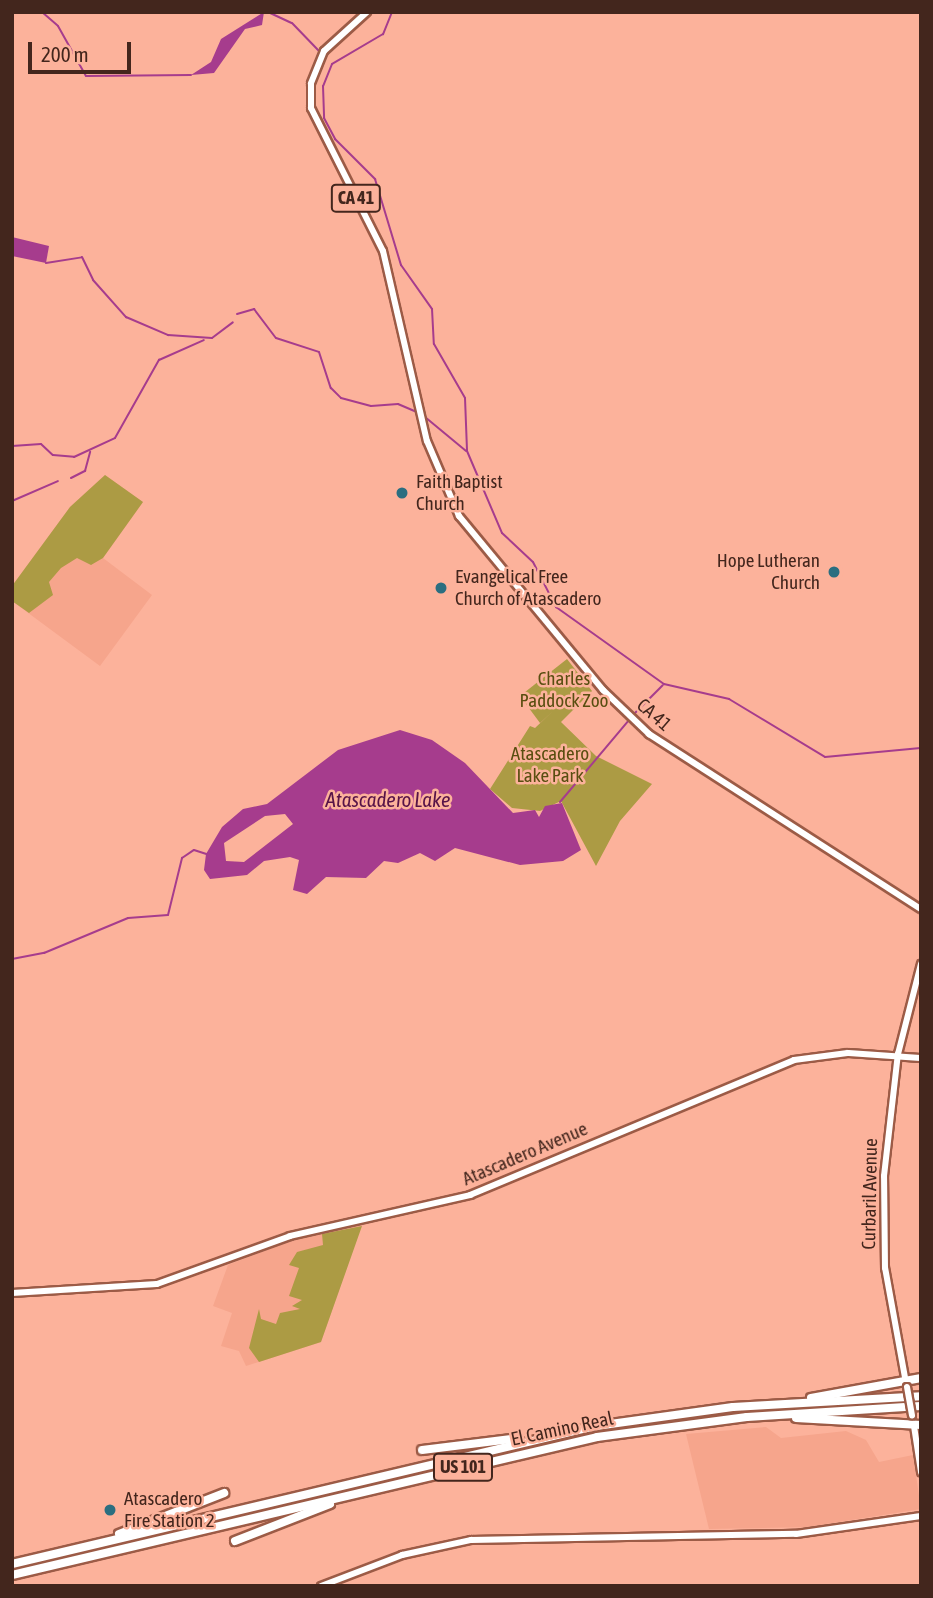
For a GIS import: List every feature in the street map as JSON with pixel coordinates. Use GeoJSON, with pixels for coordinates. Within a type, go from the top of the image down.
{"type":"FeatureCollection","features":[{"type":"Feature","properties":{"kind":"highway"},"geometry":{"type":"LineString","coordinates":[[795,1402],[921,1378]]}},
{"type":"Feature","properties":{"kind":"highway","name":"El Camino Real"},"geometry":{"type":"LineString","coordinates":[[12,1564],[549,1435],[795,1402],[921,1396]]}},
{"type":"Feature","properties":{"kind":"highway","name":"El Camino Real"},"geometry":{"type":"LineString","coordinates":[[12,1575],[597,1437],[747,1417],[921,1406]]}},
{"type":"Feature","properties":{"kind":"highway"},"geometry":{"type":"LineString","coordinates":[[747,1417],[917,1426]]}},
{"type":"Feature","properties":{"kind":"highway"},"geometry":{"type":"LineString","coordinates":[[422,1450],[549,1435]]}},
{"type":"Feature","properties":{"kind":"highway"},"geometry":{"type":"LineString","coordinates":[[235,1541],[391,1484]]}},
{"type":"Feature","properties":{"kind":"highway"},"geometry":{"type":"LineString","coordinates":[[98,1544],[223,1493]]}},
{"type":"Feature","properties":{"kind":"main road","name":"CA 41"},"geometry":{"type":"LineString","coordinates":[[367,12],[324,51],[311,84],[311,108],[383,251],[427,441],[459,516],[603,690],[649,734],[921,909]]}},
{"type":"Feature","properties":{"kind":"main road","name":"Curbaril Avenue"},"geometry":{"type":"LineString","coordinates":[[921,964],[898,1054],[884,1220],[906,1382],[921,1451]]}},
{"type":"Feature","properties":{"kind":"main road","name":"Atascadero Avenue"},"geometry":{"type":"LineString","coordinates":[[12,1293],[128,1288],[176,1279],[290,1236],[470,1195],[768,1068],[848,1053],[898,1054],[921,1058]]}},
{"type":"Feature","properties":{"kind":"main road","name":"Curbaril Avenue"},"geometry":{"type":"LineString","coordinates":[[917,1426],[921,1472]]}},
{"type":"Feature","properties":{"kind":"main road"},"geometry":{"type":"LineString","coordinates":[[321,1586],[402,1555],[471,1540],[790,1535],[921,1516]]}},
{"type":"Feature","properties":{"kind":"shaded area"},"geometry":{"type":"Polygon","coordinates":[[[105,475],[143,502],[103,558],[152,595],[100,666],[12,601],[12,586],[70,507],[105,475]]]}},
{"type":"Feature","properties":{"kind":"shaded area"},"geometry":{"type":"Polygon","coordinates":[[[362,1224],[321,1342],[246,1366],[239,1351],[221,1346],[232,1313],[213,1306],[228,1265],[290,1241],[362,1224]]]}},
{"type":"Feature","properties":{"kind":"shaded area"},"geometry":{"type":"Polygon","coordinates":[[[766,1427],[781,1438],[846,1431],[866,1440],[879,1462],[913,1455],[921,1509],[807,1527],[709,1529],[686,1434],[766,1427]]]}},
{"type":"Feature","properties":{"kind":"green space"},"geometry":{"type":"Polygon","coordinates":[[[105,475],[143,502],[103,558],[91,565],[77,558],[61,568],[49,582],[53,595],[29,613],[12,601],[12,586],[70,507],[105,475]]]}},
{"type":"Feature","properties":{"kind":"green space","name":"Atascadero Lake Park"},"geometry":{"type":"Polygon","coordinates":[[[567,659],[592,691],[561,722],[596,756],[652,784],[620,821],[596,866],[561,801],[540,811],[512,808],[490,789],[530,726],[535,728],[553,711],[540,723],[520,696],[567,659]]]}},
{"type":"Feature","properties":{"kind":"green space"},"geometry":{"type":"Polygon","coordinates":[[[362,1226],[321,1342],[259,1362],[249,1348],[259,1309],[261,1319],[276,1324],[280,1313],[300,1309],[292,1306],[302,1300],[289,1296],[299,1268],[289,1265],[297,1252],[323,1245],[322,1234],[362,1226]]]}},
{"type":"Feature","properties":{"kind":"water"},"geometry":{"type":"Polygon","coordinates":[[[264,12],[262,25],[245,29],[214,73],[191,75],[211,62],[221,39],[264,12]]]}},
{"type":"Feature","properties":{"kind":"water"},"geometry":{"type":"Polygon","coordinates":[[[12,237],[49,246],[46,263],[12,256],[12,237]]]}},
{"type":"Feature","properties":{"kind":"water","name":"Atascadero Lake"},"geometry":{"type":"Polygon","coordinates":[[[400,730],[432,740],[465,763],[513,813],[535,810],[539,817],[545,806],[562,803],[581,850],[563,861],[520,865],[455,848],[435,861],[420,853],[398,863],[384,861],[366,878],[326,877],[307,894],[293,890],[299,860],[290,857],[264,861],[247,875],[210,879],[204,870],[206,854],[222,827],[243,809],[267,804],[338,750],[400,730]],[[285,814],[265,816],[224,843],[226,861],[244,862],[293,824],[285,814]]]}},
{"type":"Feature","properties":{"kind":"waterway"},"geometry":{"type":"LineString","coordinates":[[42,12],[58,26],[86,76],[191,75]]}},
{"type":"Feature","properties":{"kind":"waterway"},"geometry":{"type":"LineString","coordinates":[[268,12],[292,23],[321,53]]}},
{"type":"Feature","properties":{"kind":"waterway"},"geometry":{"type":"LineString","coordinates":[[392,12],[383,34],[332,64],[323,86],[324,118],[335,139],[375,179],[401,265],[432,309],[434,344],[465,398],[467,451],[502,533],[533,562],[556,607],[664,684],[729,699],[825,757],[921,748]]}},
{"type":"Feature","properties":{"kind":"waterway"},"geometry":{"type":"LineString","coordinates":[[46,263],[82,257],[93,280],[126,317],[168,335],[212,338],[233,322]]}},
{"type":"Feature","properties":{"kind":"waterway"},"geometry":{"type":"LineString","coordinates":[[237,314],[254,309],[276,338],[319,352],[331,388],[341,398],[371,406],[398,404],[417,412]]}},
{"type":"Feature","properties":{"kind":"waterway"},"geometry":{"type":"LineString","coordinates":[[12,446],[41,444],[53,455],[74,457],[115,438],[159,360],[204,340]]}},
{"type":"Feature","properties":{"kind":"waterway"},"geometry":{"type":"LineString","coordinates":[[425,417],[466,451]]}},
{"type":"Feature","properties":{"kind":"waterway"},"geometry":{"type":"LineString","coordinates":[[71,478],[85,471],[90,452]]}},
{"type":"Feature","properties":{"kind":"waterway"},"geometry":{"type":"LineString","coordinates":[[12,501],[58,481]]}},
{"type":"Feature","properties":{"kind":"waterway"},"geometry":{"type":"LineString","coordinates":[[633,715],[663,685]]}},
{"type":"Feature","properties":{"kind":"waterway"},"geometry":{"type":"LineString","coordinates":[[560,802],[629,720]]}},
{"type":"Feature","properties":{"kind":"waterway"},"geometry":{"type":"LineString","coordinates":[[12,959],[44,953],[128,918],[168,915],[182,858],[194,850],[206,854]]}},
{"type":"Feature","properties":{"kind":"place","name":"Faith Baptist Church"},"geometry":{"type":"Point","coordinates":[402,493]}},
{"type":"Feature","properties":{"kind":"place","name":"Hope Lutheran Church"},"geometry":{"type":"Point","coordinates":[834,572]}},
{"type":"Feature","properties":{"kind":"place","name":"Evangelical Free Church of Atascadero"},"geometry":{"type":"Point","coordinates":[441,588]}},
{"type":"Feature","properties":{"kind":"place","name":"Atascadero Fire Station 2"},"geometry":{"type":"Point","coordinates":[110,1510]}},
{"type":"Feature","properties":{"kind":"park label","name":"Charles Paddock Zoo"},"geometry":{"type":"Point","coordinates":[564,690]}}]}
